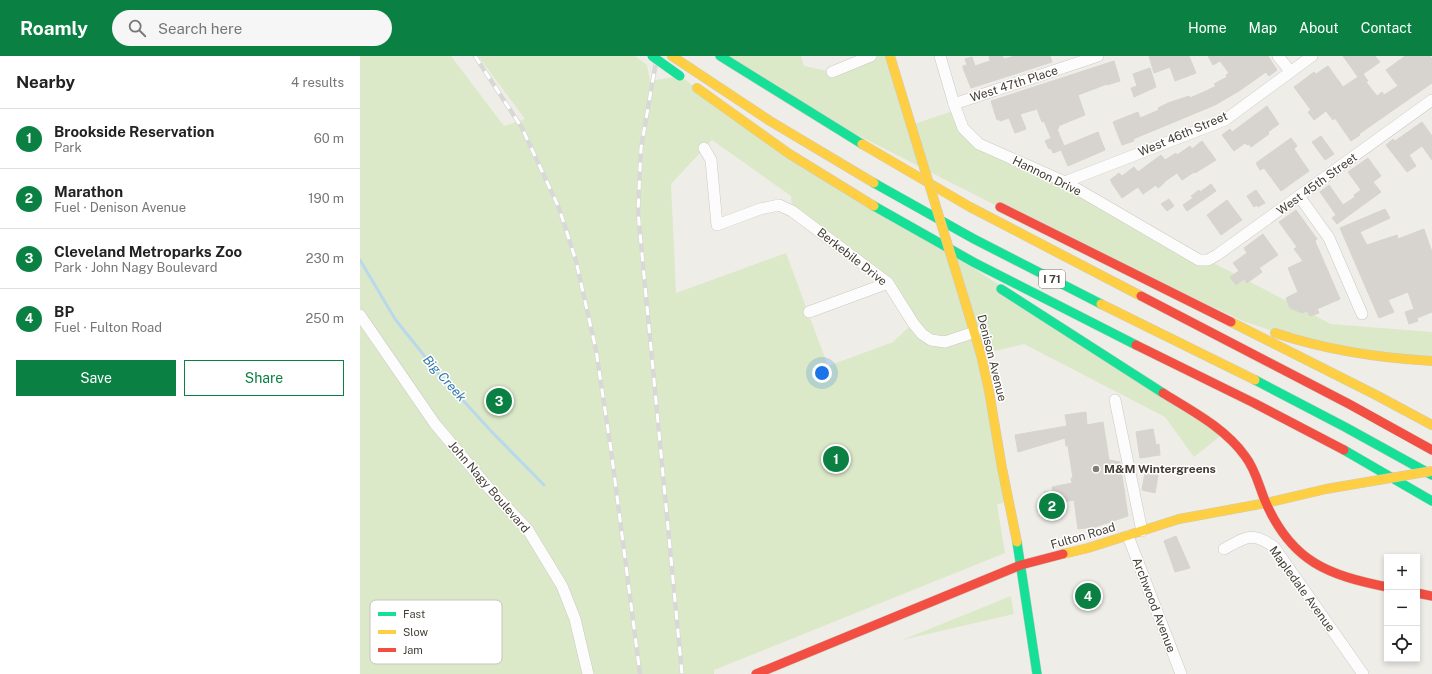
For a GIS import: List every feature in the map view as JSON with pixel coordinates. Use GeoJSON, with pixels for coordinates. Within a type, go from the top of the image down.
{"type":"FeatureCollection","features":[{"type":"Feature","properties":{"kind":"main road"},"geometry":{"type":"LineString","coordinates":[[652,56],[819,173],[914,229],[1072,313],[1301,428],[1432,501]]}},
{"type":"Feature","properties":{"kind":"main road","name":"I 71"},"geometry":{"type":"LineString","coordinates":[[672,56],[779,126],[930,215],[1079,293],[1345,426],[1432,476]]}},
{"type":"Feature","properties":{"kind":"main road","name":"I 71"},"geometry":{"type":"LineString","coordinates":[[720,56],[776,93],[910,174],[970,207],[1356,408],[1432,450]]}},
{"type":"Feature","properties":{"kind":"main road","name":"Denison Avenue"},"geometry":{"type":"LineString","coordinates":[[890,56],[975,332],[984,368],[1021,565],[1037,674]]}},
{"type":"Feature","properties":{"kind":"main road"},"geometry":{"type":"LineString","coordinates":[[776,93],[937,176]]}},
{"type":"Feature","properties":{"kind":"main road"},"geometry":{"type":"LineString","coordinates":[[991,203],[1136,274],[1432,425]]}},
{"type":"Feature","properties":{"kind":"main road"},"geometry":{"type":"LineString","coordinates":[[914,229],[991,282],[1224,433],[1242,450],[1250,463],[1277,525],[1288,540],[1305,557],[1331,572],[1360,582],[1384,586]]}},
{"type":"Feature","properties":{"kind":"main road"},"geometry":{"type":"LineString","coordinates":[[1136,274],[1243,321],[1283,336],[1342,352],[1375,357],[1432,361]]}},
{"type":"Feature","properties":{"kind":"main road","name":"Fulton Road"},"geometry":{"type":"LineString","coordinates":[[756,674],[1021,565],[1088,548],[1179,519],[1326,489],[1432,471]]}},
{"type":"Feature","properties":{"kind":"main road"},"geometry":{"type":"LineString","coordinates":[[1420,594],[1432,596]]}},
{"type":"Feature","properties":{"kind":"street"},"geometry":{"type":"LineString","coordinates":[[832,72],[871,56]]}},
{"type":"Feature","properties":{"kind":"street","name":"Hannon Drive"},"geometry":{"type":"LineString","coordinates":[[940,56],[954,104],[963,128],[979,144],[1065,182],[1199,260]]}},
{"type":"Feature","properties":{"kind":"street","name":"West 47th Place"},"geometry":{"type":"LineString","coordinates":[[954,104],[1098,56]]}},
{"type":"Feature","properties":{"kind":"street"},"geometry":{"type":"LineString","coordinates":[[1278,56],[1290,71]]}},
{"type":"Feature","properties":{"kind":"street","name":"West 46th Street"},"geometry":{"type":"LineString","coordinates":[[1065,182],[1224,120],[1312,56]]}},
{"type":"Feature","properties":{"kind":"street","name":"West 45th Street"},"geometry":{"type":"LineString","coordinates":[[1199,260],[1208,260],[1218,255],[1432,100]]}},
{"type":"Feature","properties":{"kind":"street","name":"Berkebile Drive"},"geometry":{"type":"LineString","coordinates":[[704,148],[711,160],[717,225],[760,209],[780,205],[792,211],[888,283],[913,323],[922,334],[932,340],[945,342],[975,332]]}},
{"type":"Feature","properties":{"kind":"street"},"geometry":{"type":"LineString","coordinates":[[1299,196],[1329,238],[1362,314]]}},
{"type":"Feature","properties":{"kind":"street"},"geometry":{"type":"LineString","coordinates":[[809,312],[888,283]]}},
{"type":"Feature","properties":{"kind":"street","name":"John Nagy Boulevard"},"geometry":{"type":"LineString","coordinates":[[360,315],[435,424],[488,487],[528,530],[562,586],[576,619],[588,674]]}},
{"type":"Feature","properties":{"kind":"street"},"geometry":{"type":"LineString","coordinates":[[1115,400],[1142,531]]}},
{"type":"Feature","properties":{"kind":"street","name":"Archwood Avenue"},"geometry":{"type":"LineString","coordinates":[[1128,536],[1181,674]]}},
{"type":"Feature","properties":{"kind":"street","name":"Mapledale Avenue"},"geometry":{"type":"LineString","coordinates":[[1224,549],[1246,537],[1264,539],[1274,547],[1363,674]]}},
{"type":"Feature","properties":{"kind":"green space"},"geometry":{"type":"Polygon","coordinates":[[[360,56],[451,56],[504,126],[525,119],[478,56],[635,56],[647,65],[650,81],[680,76],[747,125],[914,229],[1224,433],[1194,457],[1165,417],[1024,344],[982,354],[1008,501],[996,505],[1005,553],[714,670],[714,674],[360,674],[360,56]],[[712,140],[671,184],[676,293],[786,253],[828,366],[893,342],[913,323],[888,283],[792,211],[791,196],[712,140]]]}},
{"type":"Feature","properties":{"kind":"green space"},"geometry":{"type":"Polygon","coordinates":[[[728,56],[801,56],[804,66],[832,72],[871,56],[890,56],[911,125],[956,110],[971,137],[1331,324],[1432,332],[1432,361],[1318,346],[1243,321],[991,203],[830,121],[728,56]]]}},
{"type":"Feature","properties":{"kind":"green space"},"geometry":{"type":"Polygon","coordinates":[[[1011,596],[1014,614],[902,640],[1011,596]]]}},
{"type":"Feature","properties":{"kind":"building"},"geometry":{"type":"Polygon","coordinates":[[[989,56],[1002,56],[1004,59],[1015,56],[1050,56],[1052,62],[971,88],[963,68],[963,66],[967,65],[965,59],[972,57],[975,66],[990,61],[989,56]]]}},
{"type":"Feature","properties":{"kind":"building"},"geometry":{"type":"Polygon","coordinates":[[[1149,56],[1189,56],[1196,73],[1175,81],[1170,67],[1154,73],[1149,56]]]}},
{"type":"Feature","properties":{"kind":"building"},"geometry":{"type":"Polygon","coordinates":[[[1208,56],[1268,56],[1277,70],[1269,76],[1266,72],[1239,91],[1215,105],[1122,145],[1113,122],[1138,112],[1140,118],[1159,110],[1158,108],[1168,103],[1189,96],[1190,98],[1206,91],[1216,86],[1214,84],[1227,77],[1226,75],[1229,73],[1220,61],[1213,65],[1208,56]]]}},
{"type":"Feature","properties":{"kind":"building"},"geometry":{"type":"Polygon","coordinates":[[[1343,56],[1375,56],[1380,62],[1363,74],[1368,81],[1366,82],[1377,96],[1382,92],[1384,95],[1398,86],[1386,70],[1405,56],[1430,56],[1432,59],[1432,83],[1351,141],[1335,118],[1333,120],[1326,111],[1314,120],[1308,112],[1311,110],[1294,87],[1314,72],[1316,74],[1328,66],[1343,87],[1358,77],[1343,56]]]}},
{"type":"Feature","properties":{"kind":"building"},"geometry":{"type":"Polygon","coordinates":[[[1114,61],[1120,81],[1107,84],[1078,95],[1085,115],[1058,126],[1059,128],[1057,129],[1064,146],[1098,132],[1105,150],[1068,166],[1061,150],[1053,153],[1051,148],[1049,149],[1045,141],[1051,138],[1037,109],[1020,114],[1026,129],[1015,133],[1009,118],[1000,121],[999,119],[997,120],[991,101],[1114,61]]]}},
{"type":"Feature","properties":{"kind":"building"},"geometry":{"type":"Polygon","coordinates":[[[1150,68],[1156,87],[1134,97],[1131,88],[1137,86],[1133,74],[1150,68]]]}},
{"type":"Feature","properties":{"kind":"building"},"geometry":{"type":"Polygon","coordinates":[[[1267,106],[1279,124],[1268,132],[1269,134],[1251,147],[1249,144],[1247,145],[1245,143],[1234,151],[1222,135],[1230,129],[1232,132],[1267,106]]]}},
{"type":"Feature","properties":{"kind":"building"},"geometry":{"type":"Polygon","coordinates":[[[1422,122],[1432,136],[1432,160],[1422,146],[1409,155],[1416,166],[1407,172],[1386,145],[1393,139],[1395,141],[1422,122]]]}},
{"type":"Feature","properties":{"kind":"building"},"geometry":{"type":"Polygon","coordinates":[[[1321,136],[1334,154],[1325,160],[1312,142],[1321,136]]]}},
{"type":"Feature","properties":{"kind":"building"},"geometry":{"type":"Polygon","coordinates":[[[1291,138],[1297,146],[1294,149],[1309,171],[1281,191],[1264,168],[1260,170],[1256,163],[1291,138]]]}},
{"type":"Feature","properties":{"kind":"building"},"geometry":{"type":"Polygon","coordinates":[[[1202,141],[1216,160],[1182,180],[1177,173],[1158,188],[1156,185],[1143,194],[1138,187],[1122,198],[1110,180],[1119,173],[1122,176],[1134,167],[1138,172],[1161,155],[1165,160],[1176,153],[1177,155],[1190,146],[1192,149],[1202,141]]]}},
{"type":"Feature","properties":{"kind":"building"},"geometry":{"type":"Polygon","coordinates":[[[1368,158],[1381,176],[1373,182],[1381,192],[1337,224],[1332,218],[1336,215],[1320,192],[1329,185],[1343,205],[1355,197],[1354,195],[1361,190],[1348,172],[1368,158]]]}},
{"type":"Feature","properties":{"kind":"building"},"geometry":{"type":"Polygon","coordinates":[[[1211,184],[1216,191],[1187,211],[1183,205],[1193,198],[1191,196],[1199,190],[1200,192],[1211,184]]]}},
{"type":"Feature","properties":{"kind":"building"},"geometry":{"type":"Polygon","coordinates":[[[1256,190],[1265,203],[1258,207],[1257,205],[1254,207],[1247,196],[1256,190]]]}},
{"type":"Feature","properties":{"kind":"building"},"geometry":{"type":"Polygon","coordinates":[[[1169,199],[1174,206],[1167,211],[1161,204],[1169,199]]]}},
{"type":"Feature","properties":{"kind":"building"},"geometry":{"type":"Polygon","coordinates":[[[1227,200],[1242,220],[1221,235],[1207,215],[1227,200]]]}},
{"type":"Feature","properties":{"kind":"building"},"geometry":{"type":"Polygon","coordinates":[[[1385,209],[1390,218],[1360,232],[1367,245],[1397,235],[1398,239],[1424,229],[1432,252],[1432,312],[1417,318],[1418,321],[1409,324],[1405,312],[1414,309],[1408,292],[1388,300],[1394,312],[1379,318],[1340,228],[1385,209]]]}},
{"type":"Feature","properties":{"kind":"building"},"geometry":{"type":"Polygon","coordinates":[[[1296,210],[1317,239],[1315,241],[1340,299],[1317,309],[1319,313],[1310,316],[1307,311],[1302,313],[1290,308],[1286,298],[1298,292],[1288,268],[1303,261],[1294,249],[1297,247],[1279,222],[1296,210]]]}},
{"type":"Feature","properties":{"kind":"building"},"geometry":{"type":"Polygon","coordinates":[[[1263,234],[1278,255],[1259,268],[1262,272],[1247,283],[1244,279],[1236,285],[1230,277],[1239,271],[1233,263],[1247,253],[1244,248],[1263,234]]]}},
{"type":"Feature","properties":{"kind":"building","name":"M&M Wintergreens"},"geometry":{"type":"Polygon","coordinates":[[[1086,412],[1087,425],[1103,422],[1109,460],[1120,462],[1128,516],[1095,527],[1078,529],[1074,500],[1046,505],[1044,492],[1053,491],[1052,487],[1072,483],[1071,478],[1073,478],[1068,446],[1066,446],[1065,438],[1018,452],[1015,435],[1067,426],[1065,415],[1086,412]]]}},
{"type":"Feature","properties":{"kind":"building"},"geometry":{"type":"Polygon","coordinates":[[[1153,429],[1156,445],[1159,444],[1160,455],[1140,458],[1136,432],[1153,429]]]}},
{"type":"Feature","properties":{"kind":"building"},"geometry":{"type":"Polygon","coordinates":[[[1146,467],[1159,469],[1155,493],[1142,490],[1146,467]]]}},
{"type":"Feature","properties":{"kind":"building"},"geometry":{"type":"Polygon","coordinates":[[[1176,536],[1190,568],[1175,572],[1164,541],[1176,536]]]}},
{"type":"Feature","properties":{"kind":"waterway","name":"Big Creek"},"geometry":{"type":"LineString","coordinates":[[360,260],[395,319],[438,373],[491,431],[544,485]]}},
{"type":"Feature","properties":{"kind":"railway"},"geometry":{"type":"LineString","coordinates":[[475,56],[522,128],[559,208],[576,261],[596,350],[611,450],[640,674]]}},
{"type":"Feature","properties":{"kind":"railway"},"geometry":{"type":"LineString","coordinates":[[657,56],[641,148],[638,212],[682,674]]}},
{"type":"Feature","properties":{"kind":"traffic: fast"},"geometry":{"type":"LineString","coordinates":[[652,56],[680,76]]}},
{"type":"Feature","properties":{"kind":"traffic: fast"},"geometry":{"type":"LineString","coordinates":[[720,56],[862,144]]}},
{"type":"Feature","properties":{"kind":"traffic: fast"},"geometry":{"type":"LineString","coordinates":[[874,183],[974,239],[1101,304]]}},
{"type":"Feature","properties":{"kind":"traffic: fast"},"geometry":{"type":"LineString","coordinates":[[874,206],[975,263],[1136,345]]}},
{"type":"Feature","properties":{"kind":"traffic: fast"},"geometry":{"type":"LineString","coordinates":[[1001,289],[1163,393]]}},
{"type":"Feature","properties":{"kind":"traffic: fast"},"geometry":{"type":"LineString","coordinates":[[1255,380],[1432,475]]}},
{"type":"Feature","properties":{"kind":"traffic: fast"},"geometry":{"type":"LineString","coordinates":[[1344,450],[1432,501]]}},
{"type":"Feature","properties":{"kind":"traffic: fast"},"geometry":{"type":"LineString","coordinates":[[1017,542],[1037,674]]}},
{"type":"Feature","properties":{"kind":"traffic: slow"},"geometry":{"type":"LineString","coordinates":[[672,56],[770,121],[874,183]]}},
{"type":"Feature","properties":{"kind":"traffic: slow"},"geometry":{"type":"LineString","coordinates":[[890,56],[911,125]]}},
{"type":"Feature","properties":{"kind":"traffic: slow"},"geometry":{"type":"LineString","coordinates":[[697,88],[788,153],[874,206]]}},
{"type":"Feature","properties":{"kind":"traffic: slow"},"geometry":{"type":"LineString","coordinates":[[911,125],[967,308]]}},
{"type":"Feature","properties":{"kind":"traffic: slow"},"geometry":{"type":"LineString","coordinates":[[862,144],[970,207],[1141,296]]}},
{"type":"Feature","properties":{"kind":"traffic: slow"},"geometry":{"type":"LineString","coordinates":[[1101,304],[1255,380]]}},
{"type":"Feature","properties":{"kind":"traffic: slow"},"geometry":{"type":"LineString","coordinates":[[967,308],[981,355],[989,391],[1002,468],[1017,542]]}},
{"type":"Feature","properties":{"kind":"traffic: slow"},"geometry":{"type":"LineString","coordinates":[[1231,322],[1432,425]]}},
{"type":"Feature","properties":{"kind":"traffic: slow"},"geometry":{"type":"LineString","coordinates":[[1275,333],[1333,349],[1392,358],[1432,361]]}},
{"type":"Feature","properties":{"kind":"traffic: slow"},"geometry":{"type":"LineString","coordinates":[[1326,489],[1432,471]]}},
{"type":"Feature","properties":{"kind":"traffic: slow"},"geometry":{"type":"LineString","coordinates":[[1063,554],[1088,548],[1179,519],[1266,503],[1326,489]]}},
{"type":"Feature","properties":{"kind":"traffic: jam"},"geometry":{"type":"LineString","coordinates":[[1000,207],[1231,322]]}},
{"type":"Feature","properties":{"kind":"traffic: jam"},"geometry":{"type":"LineString","coordinates":[[1141,296],[1349,404],[1432,450]]}},
{"type":"Feature","properties":{"kind":"traffic: jam"},"geometry":{"type":"LineString","coordinates":[[1136,345],[1254,403],[1344,450]]}},
{"type":"Feature","properties":{"kind":"traffic: jam"},"geometry":{"type":"LineString","coordinates":[[1163,393],[1196,413],[1228,437],[1237,446],[1249,461],[1276,523],[1300,552],[1314,563],[1330,571],[1384,586]]}},
{"type":"Feature","properties":{"kind":"traffic: jam"},"geometry":{"type":"LineString","coordinates":[[756,674],[1021,565],[1063,554]]}},
{"type":"Feature","properties":{"kind":"traffic: jam"},"geometry":{"type":"LineString","coordinates":[[1420,594],[1432,596]]}},
{"type":"Feature","properties":{"kind":"place","name":"Cleveland Metroparks Zoo"},"geometry":{"type":"Point","coordinates":[499,401]}},
{"type":"Feature","properties":{"kind":"place","name":"Brookside Reservation"},"geometry":{"type":"Point","coordinates":[836,459]}},
{"type":"Feature","properties":{"kind":"place","name":"M&M Wintergreens"},"geometry":{"type":"Point","coordinates":[1096,469]}},
{"type":"Feature","properties":{"kind":"place","name":"Marathon"},"geometry":{"type":"Point","coordinates":[1052,506]}},
{"type":"Feature","properties":{"kind":"place","name":"BP"},"geometry":{"type":"Point","coordinates":[1088,596]}}]}
